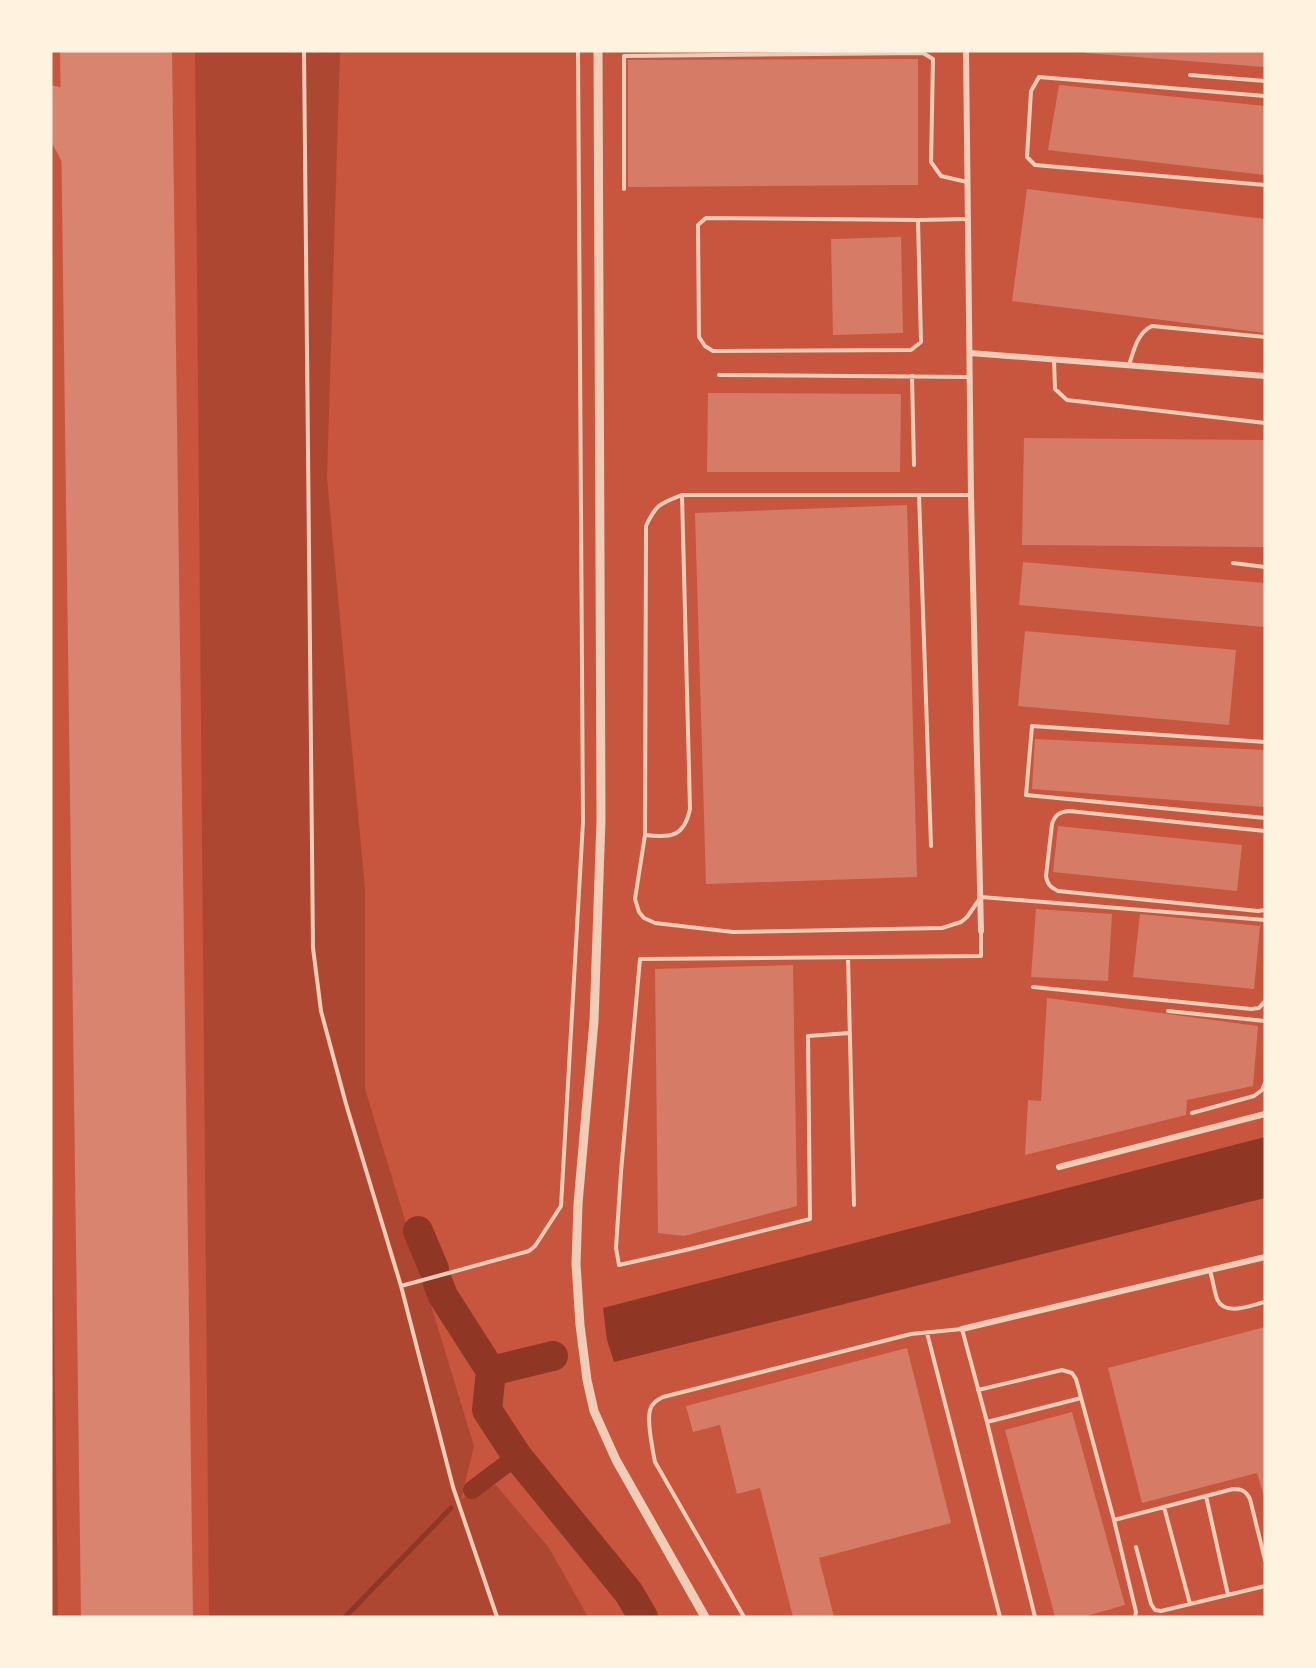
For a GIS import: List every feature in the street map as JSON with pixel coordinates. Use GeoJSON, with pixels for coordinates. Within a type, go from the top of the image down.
{"type":"FeatureCollection","features":[{"type":"Feature","properties":{"kind":"street"},"geometry":{"type":"LineString","coordinates":[[598,51],[601,820],[594,1021],[578,1204],[576,1264],[580,1325],[587,1380],[594,1412],[616,1460],[705,1617]]}},
{"type":"Feature","properties":{"kind":"street"},"geometry":{"type":"LineString","coordinates":[[966,51],[971,495],[981,931]]}},
{"type":"Feature","properties":{"kind":"street"},"geometry":{"type":"LineString","coordinates":[[970,353],[1265,376]]}},
{"type":"Feature","properties":{"kind":"street"},"geometry":{"type":"LineString","coordinates":[[1059,1167],[1265,1114]]}},
{"type":"Feature","properties":{"kind":"street"},"geometry":{"type":"LineString","coordinates":[[962,1329],[1265,1257]]}},
{"type":"Feature","properties":{"kind":"lane"},"geometry":{"type":"LineString","coordinates":[[304,51],[313,948],[323,1021],[401,1286],[453,1487],[496,1617]]}},
{"type":"Feature","properties":{"kind":"lane"},"geometry":{"type":"LineString","coordinates":[[401,1286],[529,1251],[535,1246],[561,1206],[582,822],[578,51]]}},
{"type":"Feature","properties":{"kind":"lane"},"geometry":{"type":"LineString","coordinates":[[624,189],[624,56],[923,53],[933,59],[931,162],[941,176],[968,183]]}},
{"type":"Feature","properties":{"kind":"lane"},"geometry":{"type":"LineString","coordinates":[[1190,75],[1265,81]]}},
{"type":"Feature","properties":{"kind":"lane"},"geometry":{"type":"LineString","coordinates":[[1265,96],[1039,77],[1030,91],[1027,157],[1035,165],[1265,185]]}},
{"type":"Feature","properties":{"kind":"lane"},"geometry":{"type":"LineString","coordinates":[[918,220],[921,342],[911,350],[714,351],[705,346],[699,337],[698,225],[706,218],[968,219]]}},
{"type":"Feature","properties":{"kind":"lane"},"geometry":{"type":"LineString","coordinates":[[1129,365],[1144,330],[1152,326],[1265,337]]}},
{"type":"Feature","properties":{"kind":"lane"},"geometry":{"type":"LineString","coordinates":[[1054,359],[1055,389],[1067,400],[1265,423]]}},
{"type":"Feature","properties":{"kind":"lane"},"geometry":{"type":"LineString","coordinates":[[719,375],[970,377]]}},
{"type":"Feature","properties":{"kind":"lane"},"geometry":{"type":"LineString","coordinates":[[912,376],[914,465]]}},
{"type":"Feature","properties":{"kind":"lane"},"geometry":{"type":"LineString","coordinates":[[971,495],[682,495],[662,503],[653,510],[646,526],[645,835],[635,899],[639,912],[644,918],[655,923],[734,932],[942,928],[961,922],[981,897],[1265,920]]}},
{"type":"Feature","properties":{"kind":"lane"},"geometry":{"type":"LineString","coordinates":[[645,835],[663,837],[677,834],[687,822],[690,809],[682,495]]}},
{"type":"Feature","properties":{"kind":"lane"},"geometry":{"type":"LineString","coordinates":[[919,495],[931,846]]}},
{"type":"Feature","properties":{"kind":"lane"},"geometry":{"type":"LineString","coordinates":[[1233,563],[1265,567]]}},
{"type":"Feature","properties":{"kind":"lane"},"geometry":{"type":"LineString","coordinates":[[1265,742],[1032,726],[1026,795],[1265,818]]}},
{"type":"Feature","properties":{"kind":"lane"},"geometry":{"type":"LineString","coordinates":[[1265,831],[1061,812],[1052,824],[1046,876],[1047,882],[1058,891],[1265,910]]}},
{"type":"Feature","properties":{"kind":"lane"},"geometry":{"type":"LineString","coordinates":[[850,1033],[808,1036],[810,1219],[619,1265],[616,1248],[620,1182],[640,959],[981,956],[981,931]]}},
{"type":"Feature","properties":{"kind":"lane"},"geometry":{"type":"LineString","coordinates":[[848,957],[854,1205]]}},
{"type":"Feature","properties":{"kind":"lane"},"geometry":{"type":"LineString","coordinates":[[1033,987],[1251,1009],[1259,1008],[1265,1001]]}},
{"type":"Feature","properties":{"kind":"lane"},"geometry":{"type":"LineString","coordinates":[[1168,1011],[1265,1021]]}},
{"type":"Feature","properties":{"kind":"lane"},"geometry":{"type":"LineString","coordinates":[[1192,1113],[1254,1096],[1262,1090],[1265,1083]]}},
{"type":"Feature","properties":{"kind":"lane"},"geometry":{"type":"LineString","coordinates":[[1210,1271],[1218,1301],[1223,1306],[1236,1309],[1265,1302]]}},
{"type":"Feature","properties":{"kind":"lane"},"geometry":{"type":"LineString","coordinates":[[744,1617],[655,1462],[649,1411],[655,1401],[674,1394],[911,1334],[962,1329],[1035,1617]]}},
{"type":"Feature","properties":{"kind":"lane"},"geometry":{"type":"LineString","coordinates":[[927,1332],[1000,1617]]}},
{"type":"Feature","properties":{"kind":"lane"},"geometry":{"type":"LineString","coordinates":[[978,1390],[1062,1370],[1072,1373],[1076,1380],[1114,1520],[1136,1611],[1135,1617]]}},
{"type":"Feature","properties":{"kind":"lane"},"geometry":{"type":"LineString","coordinates":[[987,1422],[1081,1398]]}},
{"type":"Feature","properties":{"kind":"lane"},"geometry":{"type":"LineString","coordinates":[[1114,1520],[1233,1489],[1241,1489],[1247,1492],[1250,1498],[1265,1560]]}},
{"type":"Feature","properties":{"kind":"lane"},"geometry":{"type":"LineString","coordinates":[[1206,1496],[1228,1594]]}},
{"type":"Feature","properties":{"kind":"lane"},"geometry":{"type":"LineString","coordinates":[[1164,1507],[1190,1604]]}},
{"type":"Feature","properties":{"kind":"lane"},"geometry":{"type":"LineString","coordinates":[[1136,1547],[1150,1604],[1155,1610],[1161,1611],[1265,1586]]}},
{"type":"Feature","properties":{"kind":"shaded area"},"geometry":{"type":"Polygon","coordinates":[[[195,51],[340,51],[327,478],[365,889],[365,1089],[474,1446],[461,1500],[472,1490],[484,1490],[496,1485],[549,1548],[588,1617],[209,1617],[195,51]]]}},
{"type":"Feature","properties":{"kind":"shaded area"},"geometry":{"type":"Polygon","coordinates":[[[51,1075],[58,1617],[51,1617],[51,1075]]]}},
{"type":"Feature","properties":{"kind":"shaded area"},"geometry":{"type":"Polygon","coordinates":[[[1265,1137],[1265,1198],[614,1362],[607,1340],[603,1308],[1265,1137]]]}},
{"type":"Feature","properties":{"kind":"building"},"geometry":{"type":"Polygon","coordinates":[[[1085,51],[1265,51],[1265,67],[1085,53],[1085,51]]]}},
{"type":"Feature","properties":{"kind":"building"},"geometry":{"type":"Polygon","coordinates":[[[918,59],[918,185],[628,187],[628,60],[918,59]]]}},
{"type":"Feature","properties":{"kind":"building"},"geometry":{"type":"Polygon","coordinates":[[[1059,85],[1265,106],[1265,175],[1048,150],[1059,85]]]}},
{"type":"Feature","properties":{"kind":"building"},"geometry":{"type":"Polygon","coordinates":[[[1027,189],[1265,219],[1265,333],[1012,301],[1027,189]]]}},
{"type":"Feature","properties":{"kind":"building"},"geometry":{"type":"Polygon","coordinates":[[[901,237],[903,333],[833,335],[831,239],[901,237]]]}},
{"type":"Feature","properties":{"kind":"building"},"geometry":{"type":"Polygon","coordinates":[[[708,393],[901,394],[900,472],[707,472],[708,393]]]}},
{"type":"Feature","properties":{"kind":"building"},"geometry":{"type":"Polygon","coordinates":[[[1024,438],[1265,440],[1265,547],[1022,545],[1024,438]]]}},
{"type":"Feature","properties":{"kind":"building"},"geometry":{"type":"Polygon","coordinates":[[[907,505],[917,877],[706,884],[695,513],[907,505]]]}},
{"type":"Feature","properties":{"kind":"building"},"geometry":{"type":"Polygon","coordinates":[[[1023,562],[1265,583],[1265,627],[1019,605],[1023,562]]]}},
{"type":"Feature","properties":{"kind":"building"},"geometry":{"type":"Polygon","coordinates":[[[1025,631],[1236,650],[1229,725],[1018,706],[1025,631]]]}},
{"type":"Feature","properties":{"kind":"building"},"geometry":{"type":"Polygon","coordinates":[[[1035,739],[1265,750],[1265,807],[1032,789],[1035,739]]]}},
{"type":"Feature","properties":{"kind":"building"},"geometry":{"type":"Polygon","coordinates":[[[1058,826],[1242,845],[1237,891],[1053,872],[1058,826]]]}},
{"type":"Feature","properties":{"kind":"building"},"geometry":{"type":"Polygon","coordinates":[[[1036,909],[1112,914],[1108,981],[1031,977],[1036,909]]]}},
{"type":"Feature","properties":{"kind":"building"},"geometry":{"type":"Polygon","coordinates":[[[1140,914],[1260,926],[1254,989],[1133,977],[1140,914]]]}},
{"type":"Feature","properties":{"kind":"building"},"geometry":{"type":"Polygon","coordinates":[[[793,965],[797,1206],[684,1236],[658,1233],[655,969],[793,965]]]}},
{"type":"Feature","properties":{"kind":"building"},"geometry":{"type":"Polygon","coordinates":[[[1047,998],[1258,1026],[1253,1086],[1187,1100],[1186,1115],[1025,1155],[1028,1100],[1041,1101],[1047,998]]]}},
{"type":"Feature","properties":{"kind":"building"},"geometry":{"type":"Polygon","coordinates":[[[1265,1327],[1265,1499],[1257,1473],[1142,1503],[1108,1368],[1265,1327]]]}},
{"type":"Feature","properties":{"kind":"building"},"geometry":{"type":"Polygon","coordinates":[[[907,1348],[951,1523],[819,1558],[834,1617],[793,1617],[760,1488],[737,1494],[720,1425],[693,1432],[686,1406],[907,1348]]]}},
{"type":"Feature","properties":{"kind":"building"},"geometry":{"type":"Polygon","coordinates":[[[1072,1412],[1125,1605],[1083,1617],[1055,1617],[1005,1430],[1072,1412]]]}},
{"type":"Feature","properties":{"kind":"waterway"},"geometry":{"type":"LineString","coordinates":[[418,1231],[434,1269]]}},
{"type":"Feature","properties":{"kind":"waterway"},"geometry":{"type":"LineString","coordinates":[[438,1283],[443,1296],[491,1371],[487,1410],[517,1456],[629,1593],[643,1617]]}},
{"type":"Feature","properties":{"kind":"waterway"},"geometry":{"type":"LineString","coordinates":[[491,1371],[553,1356]]}},
{"type":"Feature","properties":{"kind":"waterway"},"geometry":{"type":"LineString","coordinates":[[472,1490],[517,1456]]}},
{"type":"Feature","properties":{"kind":"waterway"},"geometry":{"type":"LineString","coordinates":[[345,1617],[451,1508]]}},
{"type":"Feature","properties":{"kind":"taxiway"},"geometry":{"type":"LineString","coordinates":[[51,108],[72,133],[89,166],[101,202],[119,274]]}},
{"type":"Feature","properties":{"kind":"runway"},"geometry":{"type":"LineString","coordinates":[[116,51],[137,1617]]}}]}
